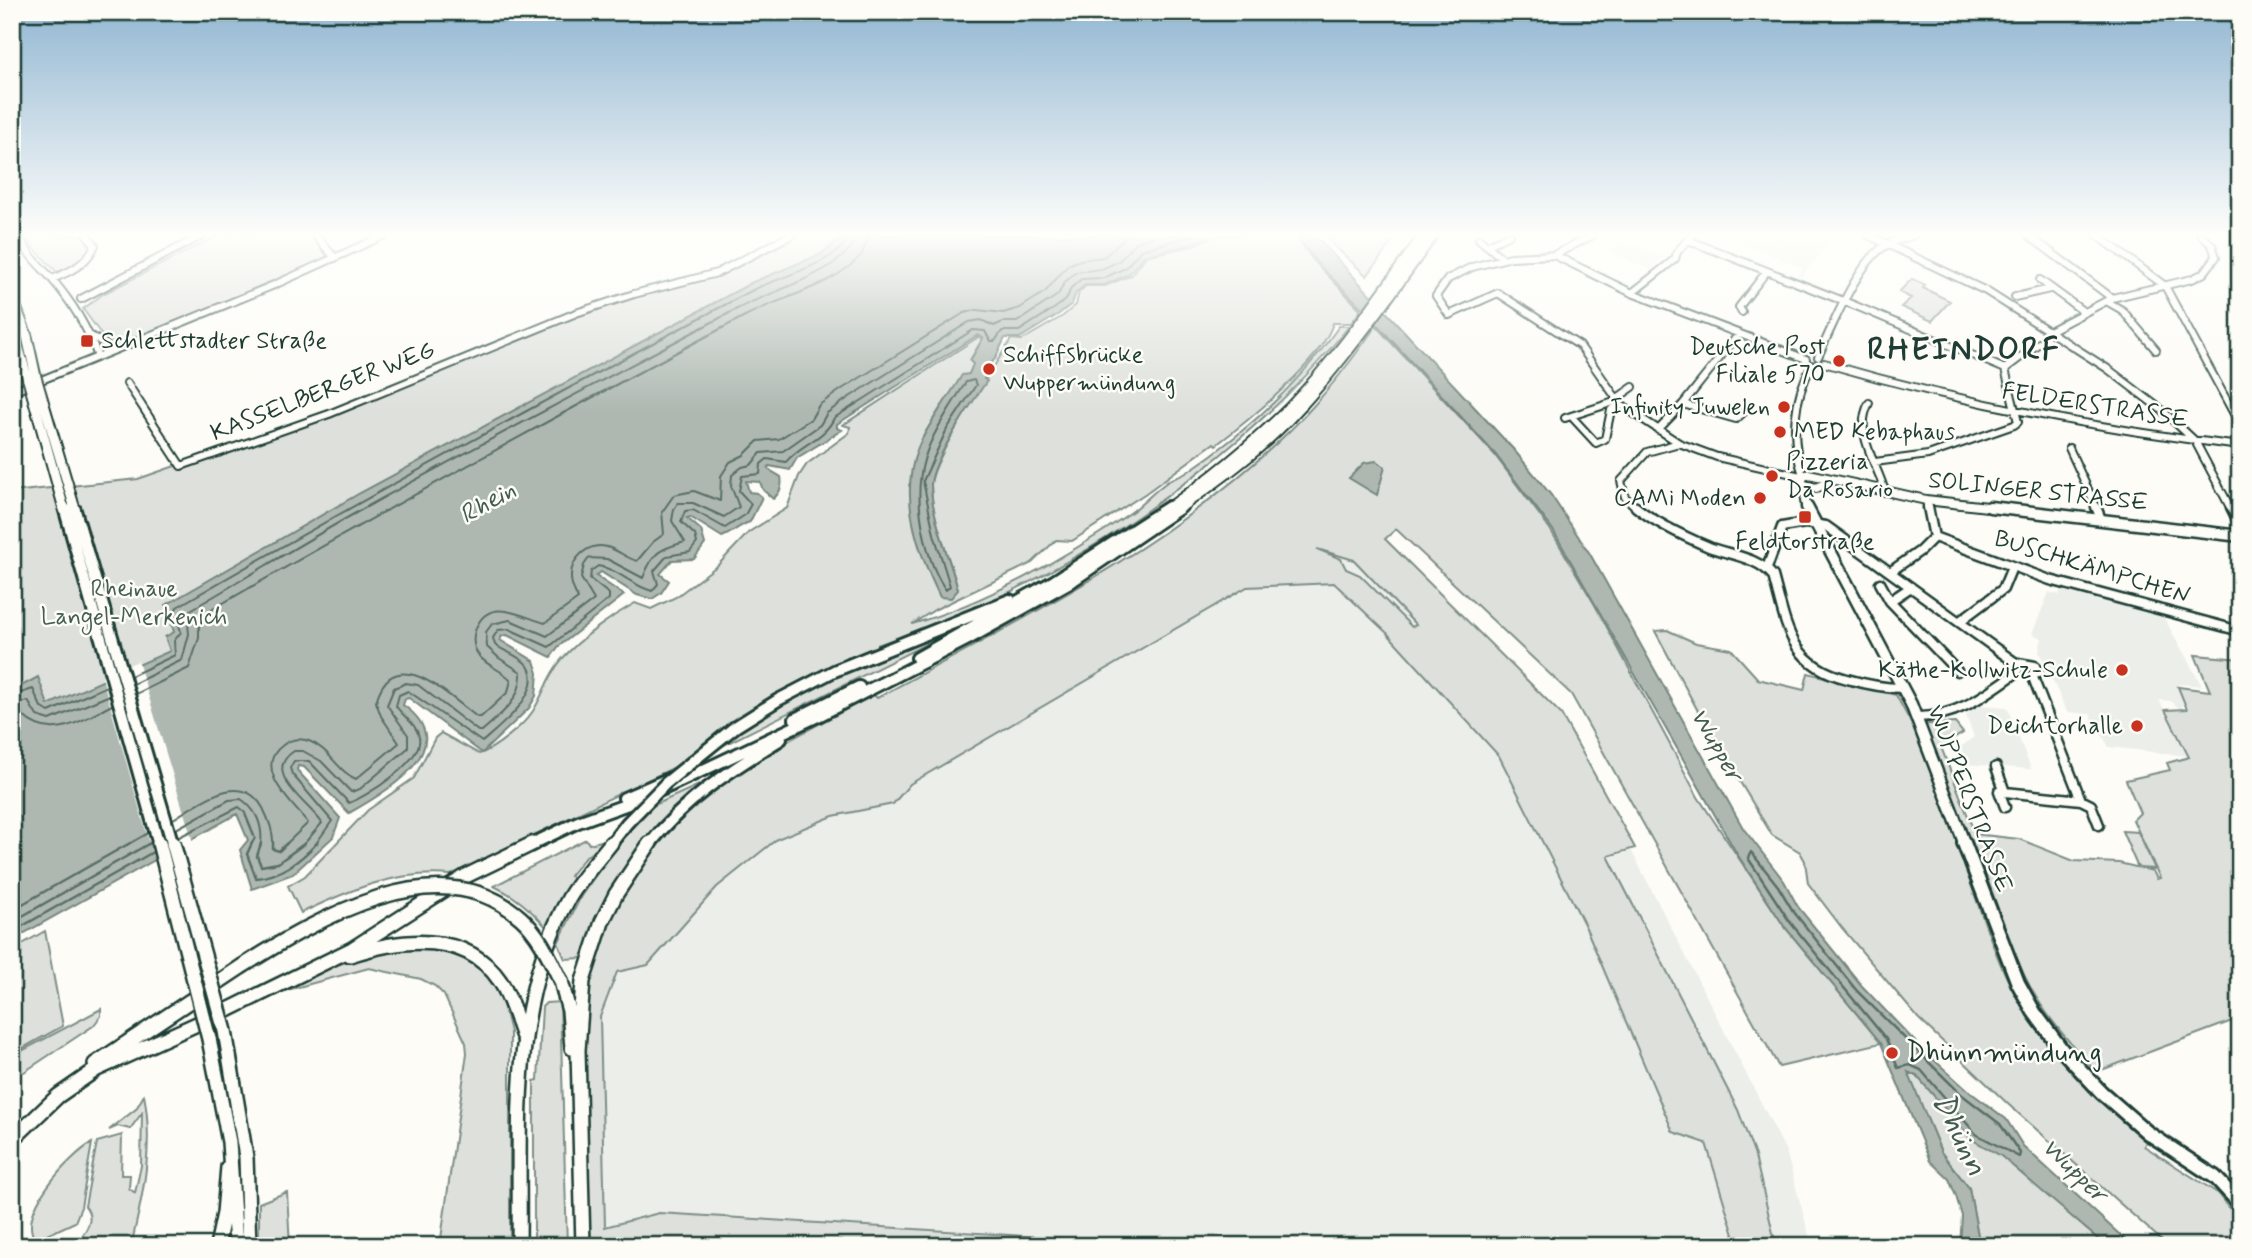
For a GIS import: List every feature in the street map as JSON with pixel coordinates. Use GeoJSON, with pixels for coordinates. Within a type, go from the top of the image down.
{"type":"FeatureCollection","features":[{"type":"Feature","properties":{"kind":"highway"},"geometry":{"type":"LineString","coordinates":[[12,1140],[58,1096],[97,1069],[352,949],[466,876],[578,822],[642,799],[820,715],[981,632],[1072,581],[1147,533],[1215,484],[1260,446],[1317,389],[1387,294]]}},
{"type":"Feature","properties":{"kind":"highway"},"geometry":{"type":"LineString","coordinates":[[12,296],[27,336],[32,379],[177,908],[224,1095],[231,1140],[236,1246]]}},
{"type":"Feature","properties":{"kind":"highway"},"geometry":{"type":"LineString","coordinates":[[12,326],[32,379],[190,902],[225,1031],[246,1157],[249,1246]]}},
{"type":"Feature","properties":{"kind":"highway"},"geometry":{"type":"LineString","coordinates":[[76,1077],[134,1046],[326,957],[456,877],[720,755],[907,663],[1072,573],[1168,509],[1237,455],[1292,405],[1349,345]]}},
{"type":"Feature","properties":{"kind":"highway"},"geometry":{"type":"LineString","coordinates":[[519,1246],[523,1037],[535,978],[555,924],[586,872],[627,822],[666,783],[735,727],[778,700],[834,671],[980,613],[1111,546]]}},
{"type":"Feature","properties":{"kind":"highway"},"geometry":{"type":"LineString","coordinates":[[583,1246],[578,1042],[581,994],[592,946],[622,882],[664,828],[718,778],[820,715]]}},
{"type":"Feature","properties":{"kind":"highway"},"geometry":{"type":"LineString","coordinates":[[12,1129],[45,1099],[76,1077],[241,967],[328,916],[394,893],[437,887],[471,891],[498,901],[516,912],[544,942],[561,981],[569,1011],[580,1138]]}},
{"type":"Feature","properties":{"kind":"highway"},"geometry":{"type":"LineString","coordinates":[[305,973],[383,945],[410,941],[441,944],[468,953],[492,970],[508,996],[523,1037]]}},
{"type":"Feature","properties":{"kind":"highway"},"geometry":{"type":"LineString","coordinates":[[216,1246],[225,1213],[231,1140]]}},
{"type":"Feature","properties":{"kind":"main road","name":"SOLINGER STRASSE"},"geometry":{"type":"LineString","coordinates":[[1808,479],[1832,481],[1926,500],[2240,536]]}},
{"type":"Feature","properties":{"kind":"main road","name":"WUPPERSTRASSE"},"geometry":{"type":"LineString","coordinates":[[1808,479],[1815,523],[1916,717],[2018,983],[2038,1018],[2062,1051],[2101,1092],[2148,1133],[2215,1177],[2240,1203]]}},
{"type":"Feature","properties":{"kind":"street"},"geometry":{"type":"LineString","coordinates":[[62,294],[91,335],[98,357]]}},
{"type":"Feature","properties":{"kind":"street"},"geometry":{"type":"LineString","coordinates":[[81,299],[91,294]]}},
{"type":"Feature","properties":{"kind":"street"},"geometry":{"type":"LineString","coordinates":[[12,392],[250,294]]}},
{"type":"Feature","properties":{"kind":"street","name":"KASSELBERGER WEG"},"geometry":{"type":"LineString","coordinates":[[128,383],[181,466],[329,414],[597,305],[642,294]]}},
{"type":"Feature","properties":{"kind":"street"},"geometry":{"type":"LineString","coordinates":[[1437,294],[1436,296],[1449,315],[1497,294]]}},
{"type":"Feature","properties":{"kind":"street"},"geometry":{"type":"LineString","coordinates":[[1499,294],[1574,341],[1618,402],[1679,443],[1717,457],[1808,479]]}},
{"type":"Feature","properties":{"kind":"street"},"geometry":{"type":"LineString","coordinates":[[1634,294],[1807,359],[1812,365],[1820,366],[1824,363],[1818,357],[1807,359]]}},
{"type":"Feature","properties":{"kind":"street"},"geometry":{"type":"LineString","coordinates":[[1742,312],[1738,307],[1748,294]]}},
{"type":"Feature","properties":{"kind":"street"},"geometry":{"type":"LineString","coordinates":[[1824,294],[2005,369]]}},
{"type":"Feature","properties":{"kind":"street"},"geometry":{"type":"LineString","coordinates":[[1818,357],[1848,294]]}},
{"type":"Feature","properties":{"kind":"street"},"geometry":{"type":"LineString","coordinates":[[1989,294],[2152,402],[2195,441],[2240,525]]}},
{"type":"Feature","properties":{"kind":"street"},"geometry":{"type":"LineString","coordinates":[[2015,297],[2029,294]]}},
{"type":"Feature","properties":{"kind":"street"},"geometry":{"type":"LineString","coordinates":[[2057,294],[2084,312]]}},
{"type":"Feature","properties":{"kind":"street"},"geometry":{"type":"LineString","coordinates":[[2102,294],[2122,310],[2157,350]]}},
{"type":"Feature","properties":{"kind":"street"},"geometry":{"type":"LineString","coordinates":[[2049,331],[2110,300],[2133,294]]}},
{"type":"Feature","properties":{"kind":"street"},"geometry":{"type":"LineString","coordinates":[[2170,294],[2240,425]]}},
{"type":"Feature","properties":{"kind":"street"},"geometry":{"type":"LineString","coordinates":[[91,335],[105,344],[110,352]]}},
{"type":"Feature","properties":{"kind":"street"},"geometry":{"type":"LineString","coordinates":[[1658,430],[1683,404],[1738,335]]}},
{"type":"Feature","properties":{"kind":"street"},"geometry":{"type":"LineString","coordinates":[[2005,369],[2039,343]]}},
{"type":"Feature","properties":{"kind":"street","name":"FELDERSTRASSE"},"geometry":{"type":"LineString","coordinates":[[1824,363],[1959,401],[2015,413],[2107,430],[2240,446]]}},
{"type":"Feature","properties":{"kind":"street","name":"WUPPERSTRASSE"},"geometry":{"type":"LineString","coordinates":[[1808,479],[1795,427],[1803,381],[1812,365]]}},
{"type":"Feature","properties":{"kind":"street"},"geometry":{"type":"LineString","coordinates":[[1875,462],[1899,462],[2014,425],[2018,422],[2005,369]]}},
{"type":"Feature","properties":{"kind":"street"},"geometry":{"type":"LineString","coordinates":[[1618,402],[1568,417],[1595,443],[1602,442],[1611,410],[1633,387]]}},
{"type":"Feature","properties":{"kind":"street"},"geometry":{"type":"LineString","coordinates":[[1869,403],[1864,409],[1862,424],[1865,440],[1885,492]]}},
{"type":"Feature","properties":{"kind":"street"},"geometry":{"type":"LineString","coordinates":[[1683,404],[1736,419],[1750,406]]}},
{"type":"Feature","properties":{"kind":"street"},"geometry":{"type":"LineString","coordinates":[[1679,443],[1647,452],[1625,473],[1621,481],[1626,497],[1647,515],[1662,523],[1718,551],[1767,568],[1773,576],[1795,647],[1809,666],[1837,678],[1901,688]]}},
{"type":"Feature","properties":{"kind":"street"},"geometry":{"type":"LineString","coordinates":[[2069,448],[2101,519]]}},
{"type":"Feature","properties":{"kind":"street"},"geometry":{"type":"LineString","coordinates":[[1890,572],[1920,551],[1934,537],[1926,500]]}},
{"type":"Feature","properties":{"kind":"street"},"geometry":{"type":"LineString","coordinates":[[1767,568],[1782,527],[1815,523],[1826,526],[1959,621],[2032,675],[2081,800]]}},
{"type":"Feature","properties":{"kind":"street","name":"BUSCHKÄMPCHEN"},"geometry":{"type":"LineString","coordinates":[[1934,537],[2012,567],[2240,631]]}},
{"type":"Feature","properties":{"kind":"street"},"geometry":{"type":"LineString","coordinates":[[1959,621],[2003,589],[2012,567]]}},
{"type":"Feature","properties":{"kind":"street"},"geometry":{"type":"LineString","coordinates":[[1880,583],[1890,601],[1957,671]]}},
{"type":"Feature","properties":{"kind":"street"},"geometry":{"type":"LineString","coordinates":[[1890,601],[1911,587]]}},
{"type":"Feature","properties":{"kind":"street"},"geometry":{"type":"LineString","coordinates":[[1916,717],[1934,719],[1954,714],[2019,667]]}},
{"type":"Feature","properties":{"kind":"street"},"geometry":{"type":"LineString","coordinates":[[1996,767],[2005,792]]}},
{"type":"Feature","properties":{"kind":"street"},"geometry":{"type":"LineString","coordinates":[[2005,807],[1999,791],[2081,800],[2091,806],[2099,825]]}},
{"type":"Feature","properties":{"kind":"shaded area"},"geometry":{"type":"Polygon","coordinates":[[[1365,534],[1561,714],[1786,1151],[1812,1246],[599,1246],[587,1032],[609,950],[1188,543],[1365,534]]]}},
{"type":"Feature","properties":{"kind":"shaded area","name":"Käthe-Kollwitz-Schule"},"geometry":{"type":"Polygon","coordinates":[[[2062,586],[2162,614],[2202,686],[2180,684],[2182,688],[2178,688],[2184,702],[2181,710],[2171,701],[2159,700],[2188,756],[2109,747],[2090,714],[2067,712],[2039,651],[2042,638],[2032,634],[2049,592],[2059,595],[2062,586]]]}},
{"type":"Feature","properties":{"kind":"shaded area"},"geometry":{"type":"Polygon","coordinates":[[[1979,705],[2007,707],[2031,769],[1966,764],[1961,747],[1974,737],[1966,715],[1979,705]]]}},
{"type":"Feature","properties":{"kind":"green space"},"geometry":{"type":"Polygon","coordinates":[[[103,294],[242,294],[118,345],[103,337],[83,309],[103,294]]]}},
{"type":"Feature","properties":{"kind":"green space","name":"Rheinaue Langel-Merkenich"},"geometry":{"type":"Polygon","coordinates":[[[642,294],[891,294],[12,811],[12,492],[138,479],[329,412],[608,302],[642,294]]]}},
{"type":"Feature","properties":{"kind":"green space"},"geometry":{"type":"Polygon","coordinates":[[[1079,294],[1345,294],[1361,310],[1351,323],[1333,323],[1315,355],[1300,372],[1216,445],[1214,443],[1146,493],[1072,541],[1056,540],[1032,563],[936,609],[912,624],[968,604],[1025,577],[1080,546],[1130,513],[1167,482],[1208,458],[1249,425],[1288,388],[1339,326],[1349,326],[1279,403],[1238,440],[1151,508],[1059,566],[963,613],[877,645],[873,650],[786,690],[732,723],[677,766],[451,875],[431,874],[392,879],[355,890],[301,913],[288,886],[305,876],[368,810],[414,778],[435,738],[441,733],[479,754],[501,742],[529,717],[557,666],[587,636],[635,603],[651,609],[676,597],[718,565],[749,532],[787,508],[799,476],[807,464],[849,433],[850,427],[843,425],[980,336],[983,338],[970,360],[974,364],[909,485],[958,590],[937,524],[932,497],[931,485],[941,455],[1011,339],[1022,340],[1063,316],[1076,305],[1079,294]]]}},
{"type":"Feature","properties":{"kind":"green space"},"geometry":{"type":"Polygon","coordinates":[[[1902,294],[1935,294],[1950,301],[1932,321],[1901,307],[1911,298],[1902,294]]]}},
{"type":"Feature","properties":{"kind":"green space"},"geometry":{"type":"Polygon","coordinates":[[[1376,326],[1494,454],[1550,529],[1595,605],[1698,797],[1784,926],[1881,1043],[1779,1067],[1571,694],[1396,529],[1385,539],[1561,714],[1635,848],[1608,856],[1738,1110],[1755,1156],[1776,1246],[1724,1246],[1734,1235],[1706,1143],[1673,1132],[1586,928],[1499,756],[1387,633],[1334,583],[1247,587],[910,784],[893,804],[833,816],[777,839],[717,887],[648,965],[617,972],[600,1017],[605,1227],[659,1213],[1184,1246],[589,1246],[584,1057],[588,980],[604,935],[624,892],[649,853],[680,820],[752,763],[833,716],[874,695],[877,698],[1035,612],[1138,550],[1188,516],[1235,480],[1306,414],[1331,386],[1376,326]],[[1317,549],[1341,559],[1346,569],[1360,575],[1412,627],[1416,625],[1354,560],[1317,549]]]}},
{"type":"Feature","properties":{"kind":"green space"},"geometry":{"type":"Polygon","coordinates":[[[982,616],[710,752],[748,723],[822,680],[982,616]]]}},
{"type":"Feature","properties":{"kind":"green space"},"geometry":{"type":"Polygon","coordinates":[[[1667,630],[1696,643],[1731,649],[1758,679],[1804,690],[1808,673],[1896,695],[1912,725],[1955,723],[1963,733],[1941,747],[1975,834],[2019,839],[2074,861],[2119,863],[2153,871],[2157,879],[2160,878],[2133,820],[2140,813],[2126,780],[2170,770],[2167,763],[2189,757],[2165,710],[2187,709],[2178,687],[2210,691],[2195,655],[2240,659],[2240,1018],[2096,1072],[2064,1036],[2036,997],[2014,952],[1985,873],[1965,868],[2009,983],[2044,1039],[2075,1076],[2146,1142],[2144,1146],[2219,1194],[2235,1218],[2238,1231],[2236,1246],[2168,1246],[2009,1105],[1918,1018],[1808,883],[1805,861],[1800,852],[1772,835],[1705,724],[1655,631],[1667,630]]]}},
{"type":"Feature","properties":{"kind":"green space"},"geometry":{"type":"Polygon","coordinates":[[[710,780],[681,806],[593,931],[582,958],[565,959],[558,943],[581,896],[628,830],[650,807],[710,780]]]}},
{"type":"Feature","properties":{"kind":"green space"},"geometry":{"type":"Polygon","coordinates":[[[2122,831],[2138,832],[2155,869],[2138,868],[2122,831]]]}},
{"type":"Feature","properties":{"kind":"green space"},"geometry":{"type":"Polygon","coordinates":[[[586,839],[589,844],[605,840],[586,856],[570,876],[574,878],[547,928],[523,904],[494,886],[586,839]]]}},
{"type":"Feature","properties":{"kind":"green space"},"geometry":{"type":"Polygon","coordinates":[[[45,931],[63,1026],[12,1054],[12,950],[45,931]]]}},
{"type":"Feature","properties":{"kind":"green space"},"geometry":{"type":"Polygon","coordinates":[[[397,948],[425,948],[462,957],[487,974],[501,996],[510,1032],[510,1246],[440,1246],[467,1053],[466,1043],[444,995],[435,986],[421,979],[369,968],[280,992],[336,965],[397,948]]]}},
{"type":"Feature","properties":{"kind":"green space"},"geometry":{"type":"Polygon","coordinates":[[[560,1002],[567,1246],[534,1246],[534,1081],[538,1080],[542,1007],[546,1003],[560,1002]]]}},
{"type":"Feature","properties":{"kind":"green space"},"geometry":{"type":"Polygon","coordinates":[[[101,1009],[101,1016],[93,1026],[12,1080],[12,1056],[101,1009]]]}},
{"type":"Feature","properties":{"kind":"green space"},"geometry":{"type":"Polygon","coordinates":[[[1907,1072],[1917,1076],[1972,1139],[2001,1155],[2106,1246],[1980,1246],[1969,1188],[1941,1152],[1907,1072]]]}},
{"type":"Feature","properties":{"kind":"green space"},"geometry":{"type":"Polygon","coordinates":[[[144,1095],[147,1152],[143,1190],[131,1246],[76,1246],[89,1222],[90,1217],[85,1206],[97,1142],[122,1135],[121,1175],[130,1175],[129,1188],[135,1193],[141,1166],[142,1113],[130,1129],[118,1126],[109,1130],[136,1109],[144,1095]]]}},
{"type":"Feature","properties":{"kind":"green space"},"geometry":{"type":"Polygon","coordinates":[[[92,1143],[81,1207],[75,1222],[36,1240],[31,1229],[32,1216],[38,1201],[59,1172],[92,1143]]]}},
{"type":"Feature","properties":{"kind":"green space"},"geometry":{"type":"Polygon","coordinates":[[[287,1192],[290,1246],[259,1246],[259,1203],[287,1192]]]}},
{"type":"Feature","properties":{"kind":"water","name":"Rhein"},"geometry":{"type":"Polygon","coordinates":[[[731,294],[1076,294],[1072,304],[1059,314],[1020,338],[1005,338],[995,359],[988,366],[984,379],[987,381],[938,462],[931,485],[932,497],[958,590],[951,598],[940,597],[918,544],[910,487],[912,469],[921,440],[962,375],[969,374],[973,364],[970,361],[983,338],[978,335],[837,424],[837,428],[842,430],[797,458],[790,470],[769,466],[768,469],[782,480],[773,499],[763,490],[760,482],[746,481],[749,492],[762,497],[750,522],[722,537],[690,517],[687,518],[701,530],[705,544],[694,559],[672,560],[660,574],[669,581],[661,593],[652,599],[637,595],[601,572],[596,576],[624,595],[558,647],[551,657],[507,635],[502,636],[500,640],[534,661],[538,673],[536,696],[529,708],[482,753],[409,698],[405,699],[403,705],[419,721],[425,737],[422,752],[413,767],[399,781],[365,804],[349,813],[304,767],[298,766],[297,770],[340,818],[333,837],[293,874],[252,889],[240,850],[248,840],[237,814],[12,940],[12,691],[38,677],[48,705],[170,651],[165,637],[174,632],[166,605],[360,493],[731,294]]]}},
{"type":"Feature","properties":{"kind":"water"},"geometry":{"type":"Polygon","coordinates":[[[1348,294],[1369,294],[1514,450],[1551,495],[1590,554],[1743,828],[1784,881],[1798,907],[1862,986],[1921,1048],[1966,1089],[2006,1119],[2023,1146],[2132,1246],[2106,1246],[2001,1156],[1971,1139],[1917,1076],[1908,1072],[1941,1152],[1969,1188],[1980,1246],[1960,1246],[1962,1216],[1956,1196],[1949,1179],[1930,1161],[1881,1043],[1784,926],[1737,854],[1553,530],[1495,454],[1348,294]]]}},
{"type":"Feature","properties":{"kind":"water"},"geometry":{"type":"Polygon","coordinates":[[[1376,461],[1385,467],[1377,495],[1349,478],[1364,463],[1376,461]]]}},
{"type":"Feature","properties":{"kind":"pier"},"geometry":{"type":"Polygon","coordinates":[[[138,661],[193,842],[155,863],[102,677],[138,661]]]}},
{"type":"Feature","properties":{"kind":"place","name":"Schlettstadter Straße"},"geometry":{"type":"Point","coordinates":[87,341]}},
{"type":"Feature","properties":{"kind":"place","name":"Deutsche Post Filiale 570"},"geometry":{"type":"Point","coordinates":[1839,361]}},
{"type":"Feature","properties":{"kind":"place","name":"Schiffsbrücke Wuppermündung"},"geometry":{"type":"Point","coordinates":[989,369]}},
{"type":"Feature","properties":{"kind":"place","name":"Infinity Juwelen"},"geometry":{"type":"Point","coordinates":[1784,407]}},
{"type":"Feature","properties":{"kind":"place","name":"MED Kebaphaus"},"geometry":{"type":"Point","coordinates":[1780,432]}},
{"type":"Feature","properties":{"kind":"place","name":"Pizzeria Da Rosario"},"geometry":{"type":"Point","coordinates":[1772,476]}},
{"type":"Feature","properties":{"kind":"place","name":"CAMi Moden"},"geometry":{"type":"Point","coordinates":[1760,498]}},
{"type":"Feature","properties":{"kind":"place","name":"Feldtorstraße"},"geometry":{"type":"Point","coordinates":[1805,517]}},
{"type":"Feature","properties":{"kind":"place","name":"Käthe-Kollwitz-Schule"},"geometry":{"type":"Point","coordinates":[2122,670]}},
{"type":"Feature","properties":{"kind":"place","name":"Deichtorhalle"},"geometry":{"type":"Point","coordinates":[2137,726]}},
{"type":"Feature","properties":{"kind":"place","name":"Dhünnmündung"},"geometry":{"type":"Point","coordinates":[1892,1053]}},
{"type":"Feature","properties":{"kind":"district","name":"RHEINDORF"},"geometry":{"type":"Point","coordinates":[1964,350]}},
{"type":"Feature","properties":{"kind":"water label","name":"Wupper"},"geometry":{"type":"Point","coordinates":[1716,745]}},
{"type":"Feature","properties":{"kind":"water label","name":"Dhünn"},"geometry":{"type":"Point","coordinates":[1959,1134]}},
{"type":"Feature","properties":{"kind":"water label","name":"Wupper"},"geometry":{"type":"Point","coordinates":[2074,1171]}}]}
